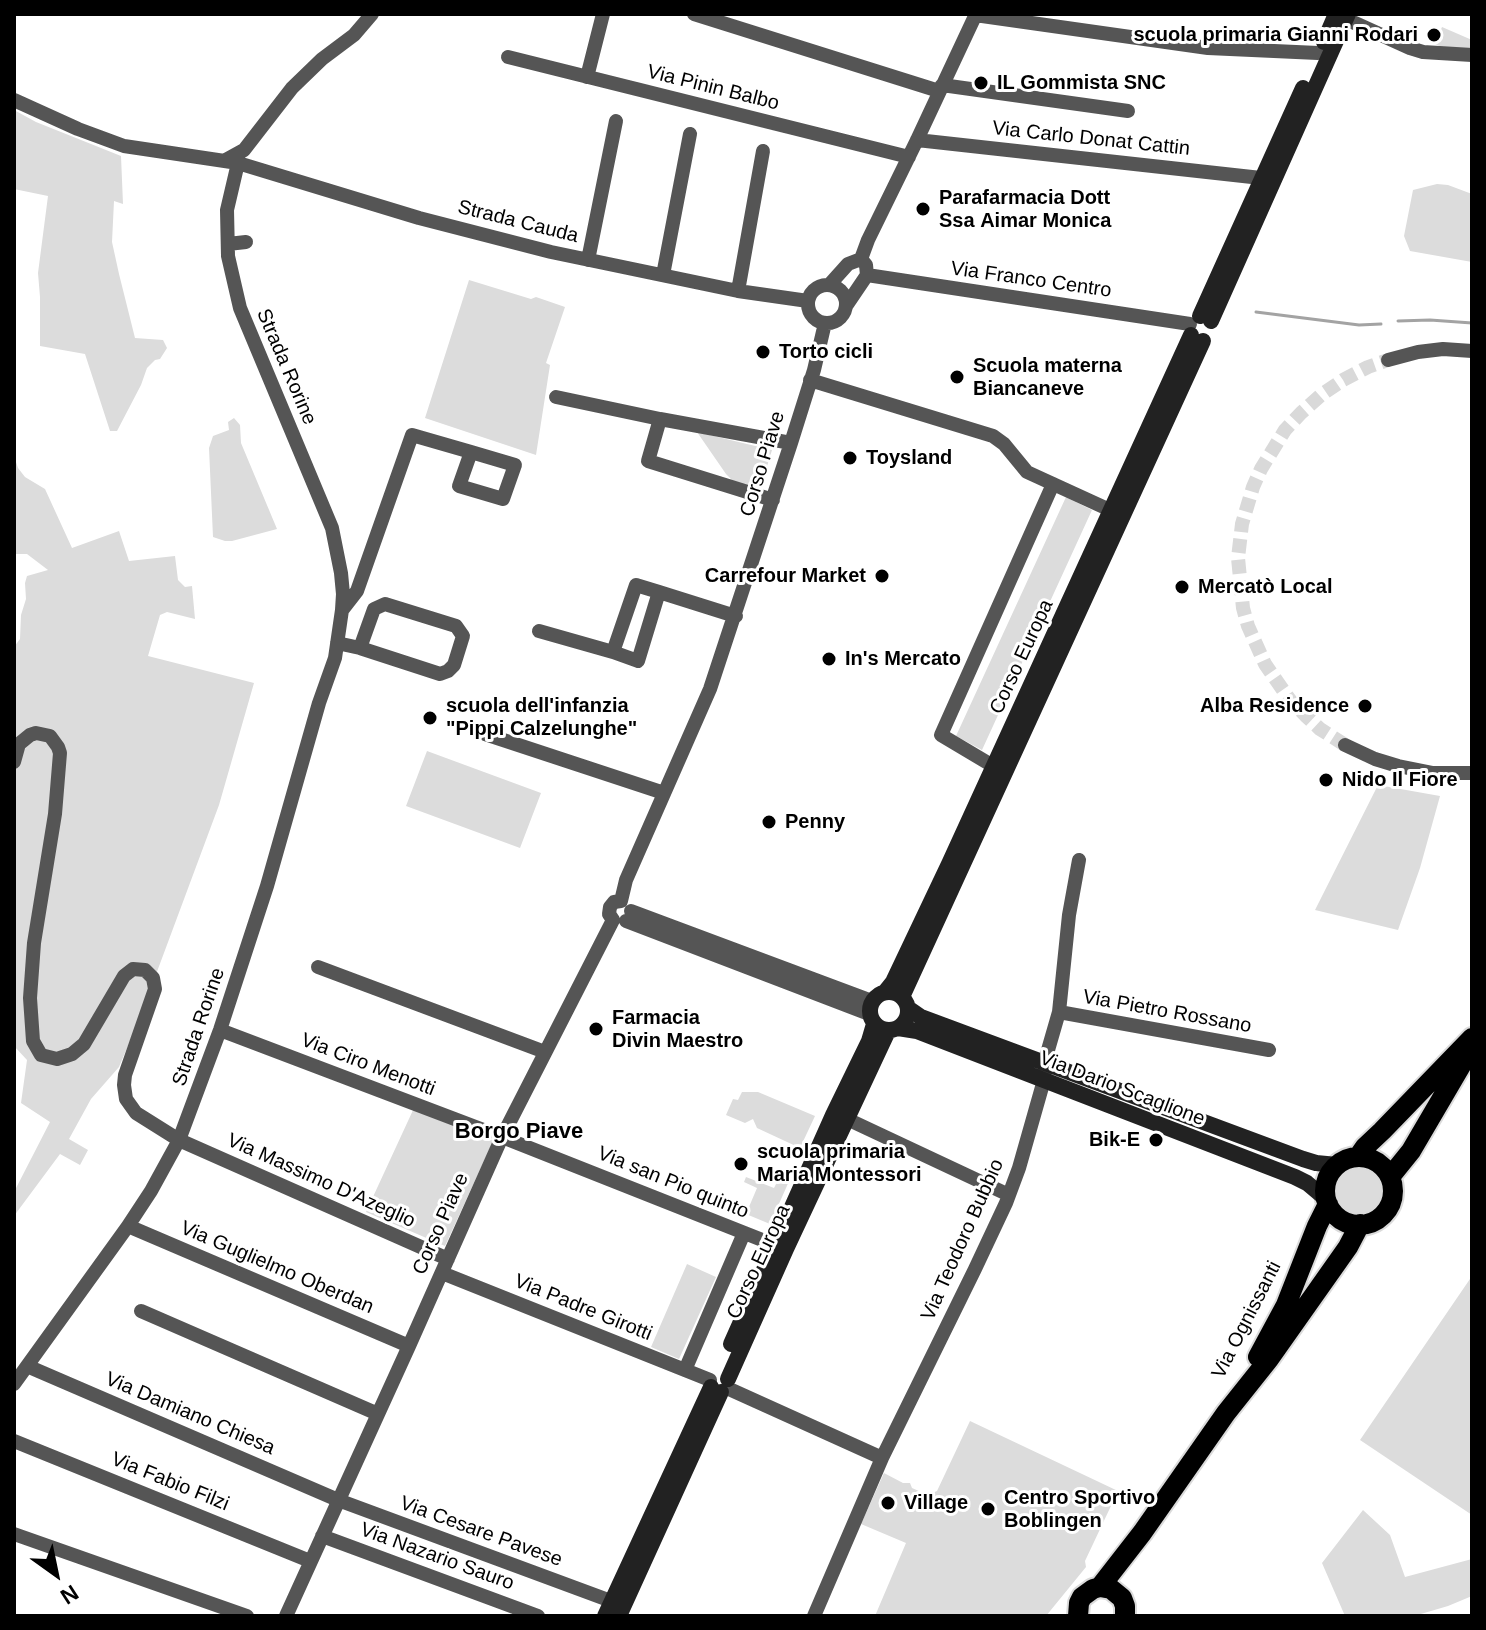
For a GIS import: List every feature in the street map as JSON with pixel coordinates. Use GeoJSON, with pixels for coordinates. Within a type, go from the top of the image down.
{"type":"FeatureCollection","features":[{"type":"Feature","properties":{"kind":"main road"},"geometry":{"type":"LineString","coordinates":[[1199,327],[1261,178],[1318,53],[1343,16]]}},
{"type":"Feature","properties":{"kind":"main road","name":"Corso Europa"},"geometry":{"type":"LineString","coordinates":[[780,1247],[847,1119],[893,982],[1110,510],[1199,327],[1343,16]]}},
{"type":"Feature","properties":{"kind":"main road","name":"Corso Europa"},"geometry":{"type":"LineString","coordinates":[[881,1015],[906,1020],[905,1002],[1199,327]]}},
{"type":"Feature","properties":{"kind":"main road","name":"Via Dario Scaglione"},"geometry":{"type":"LineString","coordinates":[[1327,1202],[1307,1183],[1295,1177],[1045,1072],[921,1017],[891,992],[881,1015],[917,1031],[1045,1072],[1303,1159],[1337,1165]]}},
{"type":"Feature","properties":{"kind":"main road","name":"Corso Europa"},"geometry":{"type":"LineString","coordinates":[[612,1611],[719,1383],[780,1247],[833,1115],[881,1015]]}},
{"type":"Feature","properties":{"kind":"main road"},"geometry":{"type":"LineString","coordinates":[[1358,1157],[1472,1038]]}},
{"type":"Feature","properties":{"kind":"main road"},"geometry":{"type":"LineString","coordinates":[[1390,1177],[1411,1151],[1472,1047]]}},
{"type":"Feature","properties":{"kind":"main road"},"geometry":{"type":"LineString","coordinates":[[1358,1157],[1377,1162],[1385,1169],[1393,1193],[1383,1215],[1360,1224],[1350,1223],[1334,1213],[1327,1202],[1325,1189],[1337,1165],[1358,1157]]}},
{"type":"Feature","properties":{"kind":"main road","name":"Via Ognissanti"},"geometry":{"type":"LineString","coordinates":[[1226,1413],[1286,1305],[1327,1202]]}},
{"type":"Feature","properties":{"kind":"main road","name":"Via Ognissanti"},"geometry":{"type":"LineString","coordinates":[[1108,1590],[1142,1533],[1226,1413],[1269,1359],[1348,1247],[1360,1224]]}},
{"type":"Feature","properties":{"kind":"main road"},"geometry":{"type":"LineString","coordinates":[[1076,1614],[1082,1597],[1093,1589],[1108,1590],[1125,1606],[1125,1616]]}},
{"type":"Feature","properties":{"kind":"street"},"geometry":{"type":"LineString","coordinates":[[231,162],[292,88],[322,59],[354,35],[372,14]]}},
{"type":"Feature","properties":{"kind":"street"},"geometry":{"type":"LineString","coordinates":[[587,77],[603,14]]}},
{"type":"Feature","properties":{"kind":"street"},"geometry":{"type":"LineString","coordinates":[[694,14],[940,88],[1128,111]]}},
{"type":"Feature","properties":{"kind":"street"},"geometry":{"type":"LineString","coordinates":[[830,284],[848,264],[861,259],[976,15],[1208,48],[1318,53]]}},
{"type":"Feature","properties":{"kind":"street"},"geometry":{"type":"LineString","coordinates":[[1343,16],[1423,52],[1472,55]]}},
{"type":"Feature","properties":{"kind":"street","name":"Via Pinin Balbo"},"geometry":{"type":"LineString","coordinates":[[508,57],[909,157]]}},
{"type":"Feature","properties":{"kind":"street","name":"Strada Cauda"},"geometry":{"type":"LineString","coordinates":[[14,100],[124,146],[231,162],[431,221],[551,252],[738,291],[808,301]]}},
{"type":"Feature","properties":{"kind":"street"},"geometry":{"type":"LineString","coordinates":[[588,260],[616,121]]}},
{"type":"Feature","properties":{"kind":"street"},"geometry":{"type":"LineString","coordinates":[[663,275],[690,134]]}},
{"type":"Feature","properties":{"kind":"street","name":"Via Carlo Donat Cattin"},"geometry":{"type":"LineString","coordinates":[[917,140],[1261,178]]}},
{"type":"Feature","properties":{"kind":"street"},"geometry":{"type":"LineString","coordinates":[[738,291],[763,151]]}},
{"type":"Feature","properties":{"kind":"street","name":"Strada Rorine"},"geometry":{"type":"LineString","coordinates":[[14,1384],[128,1226],[179,1140],[220,1030],[267,886],[319,703],[335,658],[342,610],[341,573],[332,528],[240,308],[228,256],[227,210],[231,162]]}},
{"type":"Feature","properties":{"kind":"street"},"geometry":{"type":"LineString","coordinates":[[228,244],[246,242]]}},
{"type":"Feature","properties":{"kind":"street"},"geometry":{"type":"LineString","coordinates":[[846,306],[867,275],[866,265],[861,259]]}},
{"type":"Feature","properties":{"kind":"street","name":"Via Franco Centro"},"geometry":{"type":"LineString","coordinates":[[867,275],[1199,327]]}},
{"type":"Feature","properties":{"kind":"street"},"geometry":{"type":"LineString","coordinates":[[830,284],[842,292],[846,306],[839,319],[825,323],[812,315],[808,301],[815,288],[830,284]]}},
{"type":"Feature","properties":{"kind":"street","name":"Corso Piave"},"geometry":{"type":"LineString","coordinates":[[286,1616],[502,1137],[545,1052],[623,913],[626,880],[710,689],[736,616],[825,323]]}},
{"type":"Feature","properties":{"kind":"street"},"geometry":{"type":"LineString","coordinates":[[1388,360],[1430,351],[1471,351]]}},
{"type":"Feature","properties":{"kind":"street"},"geometry":{"type":"LineString","coordinates":[[810,380],[993,436],[1004,444],[1027,472],[1110,510]]}},
{"type":"Feature","properties":{"kind":"street"},"geometry":{"type":"LineString","coordinates":[[556,397],[791,443]]}},
{"type":"Feature","properties":{"kind":"street"},"geometry":{"type":"LineString","coordinates":[[660,419],[648,461],[773,500]]}},
{"type":"Feature","properties":{"kind":"street"},"geometry":{"type":"LineString","coordinates":[[342,610],[357,591],[412,435],[471,452]]}},
{"type":"Feature","properties":{"kind":"street","name":"Corso Europa"},"geometry":{"type":"LineString","coordinates":[[988,763],[941,735],[1053,484]]}},
{"type":"Feature","properties":{"kind":"street"},"geometry":{"type":"LineString","coordinates":[[613,652],[636,585],[736,616]]}},
{"type":"Feature","properties":{"kind":"street"},"geometry":{"type":"LineString","coordinates":[[539,631],[638,661],[659,592]]}},
{"type":"Feature","properties":{"kind":"street"},"geometry":{"type":"LineString","coordinates":[[337,643],[440,674],[454,665],[463,636],[456,626],[385,604],[374,609],[360,648]]}},
{"type":"Feature","properties":{"kind":"street","name":"Via Massimo D'Azeglio"},"geometry":{"type":"LineString","coordinates":[[14,762],[19,744],[36,733],[50,736],[60,753],[55,814],[34,943],[30,998],[33,1041],[41,1055],[65,1058],[72,1054],[84,1044],[109,997],[128,971],[139,968],[150,973],[155,989],[125,1075],[126,1099],[136,1113],[179,1140],[443,1269]]}},
{"type":"Feature","properties":{"kind":"street"},"geometry":{"type":"LineString","coordinates":[[485,734],[664,793]]}},
{"type":"Feature","properties":{"kind":"street"},"geometry":{"type":"LineString","coordinates":[[1345,745],[1398,766],[1433,773],[1472,773]]}},
{"type":"Feature","properties":{"kind":"street","name":"Via Teodoro Bubbio"},"geometry":{"type":"LineString","coordinates":[[814,1616],[882,1458],[975,1269],[1019,1168],[1059,1012],[1069,915],[1079,860]]}},
{"type":"Feature","properties":{"kind":"street","name":"Via Dario Scaglione"},"geometry":{"type":"LineString","coordinates":[[623,913],[881,1015]]}},
{"type":"Feature","properties":{"kind":"street"},"geometry":{"type":"LineString","coordinates":[[318,967],[545,1052]]}},
{"type":"Feature","properties":{"kind":"street","name":"Via Pietro Rossano"},"geometry":{"type":"LineString","coordinates":[[1059,1012],[1269,1050]]}},
{"type":"Feature","properties":{"kind":"street","name":"Via Ciro Menotti"},"geometry":{"type":"LineString","coordinates":[[220,1030],[502,1137]]}},
{"type":"Feature","properties":{"kind":"street"},"geometry":{"type":"LineString","coordinates":[[847,1119],[1009,1195]]}},
{"type":"Feature","properties":{"kind":"street","name":"Via san Pio quinto"},"geometry":{"type":"LineString","coordinates":[[502,1137],[780,1247]]}},
{"type":"Feature","properties":{"kind":"street","name":"Via Guglielmo Oberdan"},"geometry":{"type":"LineString","coordinates":[[128,1226],[409,1346]]}},
{"type":"Feature","properties":{"kind":"street"},"geometry":{"type":"LineString","coordinates":[[685,1370],[744,1233]]}},
{"type":"Feature","properties":{"kind":"street","name":"Via Padre Girotti"},"geometry":{"type":"LineString","coordinates":[[443,1269],[719,1383],[882,1458]]}},
{"type":"Feature","properties":{"kind":"street"},"geometry":{"type":"LineString","coordinates":[[141,1311],[378,1414]]}},
{"type":"Feature","properties":{"kind":"street","name":"Via Damiano Chiesa"},"geometry":{"type":"LineString","coordinates":[[27,1366],[338,1500]]}},
{"type":"Feature","properties":{"kind":"street","name":"Via Fabio Filzi"},"geometry":{"type":"LineString","coordinates":[[14,1441],[310,1561]]}},
{"type":"Feature","properties":{"kind":"street","name":"Via Cesare Pavese"},"geometry":{"type":"LineString","coordinates":[[338,1500],[612,1611]]}},
{"type":"Feature","properties":{"kind":"street"},"geometry":{"type":"LineString","coordinates":[[14,1534],[247,1616]]}},
{"type":"Feature","properties":{"kind":"street","name":"Via Nazario Sauro"},"geometry":{"type":"LineString","coordinates":[[322,1536],[538,1616]]}},
{"type":"Feature","properties":{"kind":"shaded area"},"geometry":{"type":"Polygon","coordinates":[[[1442,27],[1472,40],[1472,50],[1447,49],[1435,44],[1442,27]]]}},
{"type":"Feature","properties":{"kind":"shaded area"},"geometry":{"type":"Polygon","coordinates":[[[14,110],[121,156],[123,204],[114,201],[112,242],[119,274],[135,338],[163,340],[167,348],[160,359],[147,368],[117,431],[110,431],[85,354],[40,346],[38,273],[48,196],[14,189],[14,110]]]}},
{"type":"Feature","properties":{"kind":"shaded area"},"geometry":{"type":"Polygon","coordinates":[[[1437,184],[1472,194],[1472,262],[1410,251],[1404,236],[1413,190],[1437,184]]]}},
{"type":"Feature","properties":{"kind":"shaded area"},"geometry":{"type":"Polygon","coordinates":[[[469,280],[565,307],[546,363],[550,365],[536,455],[425,418],[469,280]]]}},
{"type":"Feature","properties":{"kind":"shaded area"},"geometry":{"type":"Polygon","coordinates":[[[234,418],[240,425],[241,443],[277,529],[225,541],[213,537],[209,448],[213,436],[229,430],[228,422],[234,418]]]}},
{"type":"Feature","properties":{"kind":"shaded area"},"geometry":{"type":"Polygon","coordinates":[[[697,432],[772,450],[760,489],[734,482],[697,432]]]}},
{"type":"Feature","properties":{"kind":"shaded area"},"geometry":{"type":"Polygon","coordinates":[[[14,456],[25,477],[45,489],[72,548],[119,531],[129,561],[175,556],[178,580],[185,587],[192,586],[195,619],[167,612],[160,615],[148,656],[254,683],[219,805],[142,1012],[119,1067],[91,1099],[69,1139],[88,1150],[80,1165],[60,1154],[14,1216],[14,1192],[50,1122],[21,1103],[27,1060],[14,1046],[14,647],[20,639],[27,576],[48,570],[27,554],[14,554],[14,456]]]}},
{"type":"Feature","properties":{"kind":"shaded area"},"geometry":{"type":"Polygon","coordinates":[[[1066,497],[1092,510],[982,750],[956,736],[1066,497]]]}},
{"type":"Feature","properties":{"kind":"shaded area"},"geometry":{"type":"Polygon","coordinates":[[[427,751],[541,793],[520,848],[406,806],[427,751]]]}},
{"type":"Feature","properties":{"kind":"shaded area"},"geometry":{"type":"Polygon","coordinates":[[[1378,785],[1440,796],[1420,868],[1398,930],[1315,910],[1378,785]]]}},
{"type":"Feature","properties":{"kind":"shaded area"},"geometry":{"type":"Polygon","coordinates":[[[742,1092],[758,1092],[815,1116],[800,1148],[757,1128],[753,1119],[745,1123],[726,1115],[733,1099],[738,1100],[742,1092]]]}},
{"type":"Feature","properties":{"kind":"shaded area"},"geometry":{"type":"Polygon","coordinates":[[[414,1108],[494,1139],[445,1246],[366,1212],[414,1108]]]}},
{"type":"Feature","properties":{"kind":"shaded area"},"geometry":{"type":"Polygon","coordinates":[[[1359,1166],[1377,1173],[1384,1191],[1377,1209],[1359,1216],[1341,1209],[1334,1191],[1341,1173],[1359,1166]]]}},
{"type":"Feature","properties":{"kind":"shaded area"},"geometry":{"type":"Polygon","coordinates":[[[781,1174],[790,1179],[770,1224],[746,1214],[757,1188],[744,1182],[746,1177],[774,1188],[781,1174]]]}},
{"type":"Feature","properties":{"kind":"shaded area"},"geometry":{"type":"Polygon","coordinates":[[[687,1264],[716,1277],[679,1359],[651,1347],[687,1264]]]}},
{"type":"Feature","properties":{"kind":"shaded area"},"geometry":{"type":"Polygon","coordinates":[[[1472,1276],[1472,1515],[1360,1440],[1472,1276]]]}},
{"type":"Feature","properties":{"kind":"shaded area","name":"Centro Sportivo Boblingen"},"geometry":{"type":"Polygon","coordinates":[[[970,1421],[1118,1491],[1085,1561],[1086,1567],[1046,1616],[875,1616],[906,1543],[861,1524],[884,1473],[903,1483],[910,1483],[912,1488],[928,1495],[937,1491],[970,1421]]]}},
{"type":"Feature","properties":{"kind":"shaded area"},"geometry":{"type":"Polygon","coordinates":[[[1363,1510],[1390,1535],[1405,1577],[1472,1559],[1472,1596],[1414,1616],[1345,1616],[1322,1563],[1363,1510]]]}},
{"type":"Feature","properties":{"kind":"waterway"},"geometry":{"type":"LineString","coordinates":[[1256,312],[1359,325],[1381,324]]}},
{"type":"Feature","properties":{"kind":"waterway"},"geometry":{"type":"LineString","coordinates":[[1398,321],[1472,323]]}},
{"type":"Feature","properties":{"kind":"tunnel"},"geometry":{"type":"LineString","coordinates":[[1345,745],[1320,729],[1290,700],[1265,664],[1243,608],[1238,558],[1242,524],[1253,487],[1285,430],[1321,395],[1343,380],[1388,360]]}},
{"type":"Feature","properties":{"kind":"place","name":"scuola primaria Gianni Rodari"},"geometry":{"type":"Point","coordinates":[1434,35]}},
{"type":"Feature","properties":{"kind":"place","name":"IL Gommista SNC"},"geometry":{"type":"Point","coordinates":[981,83]}},
{"type":"Feature","properties":{"kind":"place","name":"Parafarmacia Dott Ssa Aimar Monica"},"geometry":{"type":"Point","coordinates":[923,209]}},
{"type":"Feature","properties":{"kind":"place","name":"Torto cicli"},"geometry":{"type":"Point","coordinates":[763,352]}},
{"type":"Feature","properties":{"kind":"place","name":"Scuola materna Biancaneve"},"geometry":{"type":"Point","coordinates":[957,377]}},
{"type":"Feature","properties":{"kind":"place","name":"Toysland"},"geometry":{"type":"Point","coordinates":[850,458]}},
{"type":"Feature","properties":{"kind":"place","name":"Carrefour Market"},"geometry":{"type":"Point","coordinates":[882,576]}},
{"type":"Feature","properties":{"kind":"place","name":"Mercatò Local"},"geometry":{"type":"Point","coordinates":[1182,587]}},
{"type":"Feature","properties":{"kind":"place","name":"In's Mercato"},"geometry":{"type":"Point","coordinates":[829,659]}},
{"type":"Feature","properties":{"kind":"place","name":"Alba Residence"},"geometry":{"type":"Point","coordinates":[1365,706]}},
{"type":"Feature","properties":{"kind":"place","name":"scuola dell'infanzia \"Pippi Calzelunghe\""},"geometry":{"type":"Point","coordinates":[430,718]}},
{"type":"Feature","properties":{"kind":"place","name":"Nido Il Fiore"},"geometry":{"type":"Point","coordinates":[1326,780]}},
{"type":"Feature","properties":{"kind":"place","name":"Penny"},"geometry":{"type":"Point","coordinates":[769,822]}},
{"type":"Feature","properties":{"kind":"place","name":"Farmacia Divin Maestro"},"geometry":{"type":"Point","coordinates":[596,1029]}},
{"type":"Feature","properties":{"kind":"place","name":"Bik-E"},"geometry":{"type":"Point","coordinates":[1156,1140]}},
{"type":"Feature","properties":{"kind":"place","name":"scuola primaria Maria Montessori"},"geometry":{"type":"Point","coordinates":[741,1164]}},
{"type":"Feature","properties":{"kind":"place","name":"Village"},"geometry":{"type":"Point","coordinates":[888,1503]}},
{"type":"Feature","properties":{"kind":"place","name":"Centro Sportivo Boblingen"},"geometry":{"type":"Point","coordinates":[988,1509]}},
{"type":"Feature","properties":{"kind":"district","name":"Borgo Piave"},"geometry":{"type":"Point","coordinates":[519,1132]}}]}
